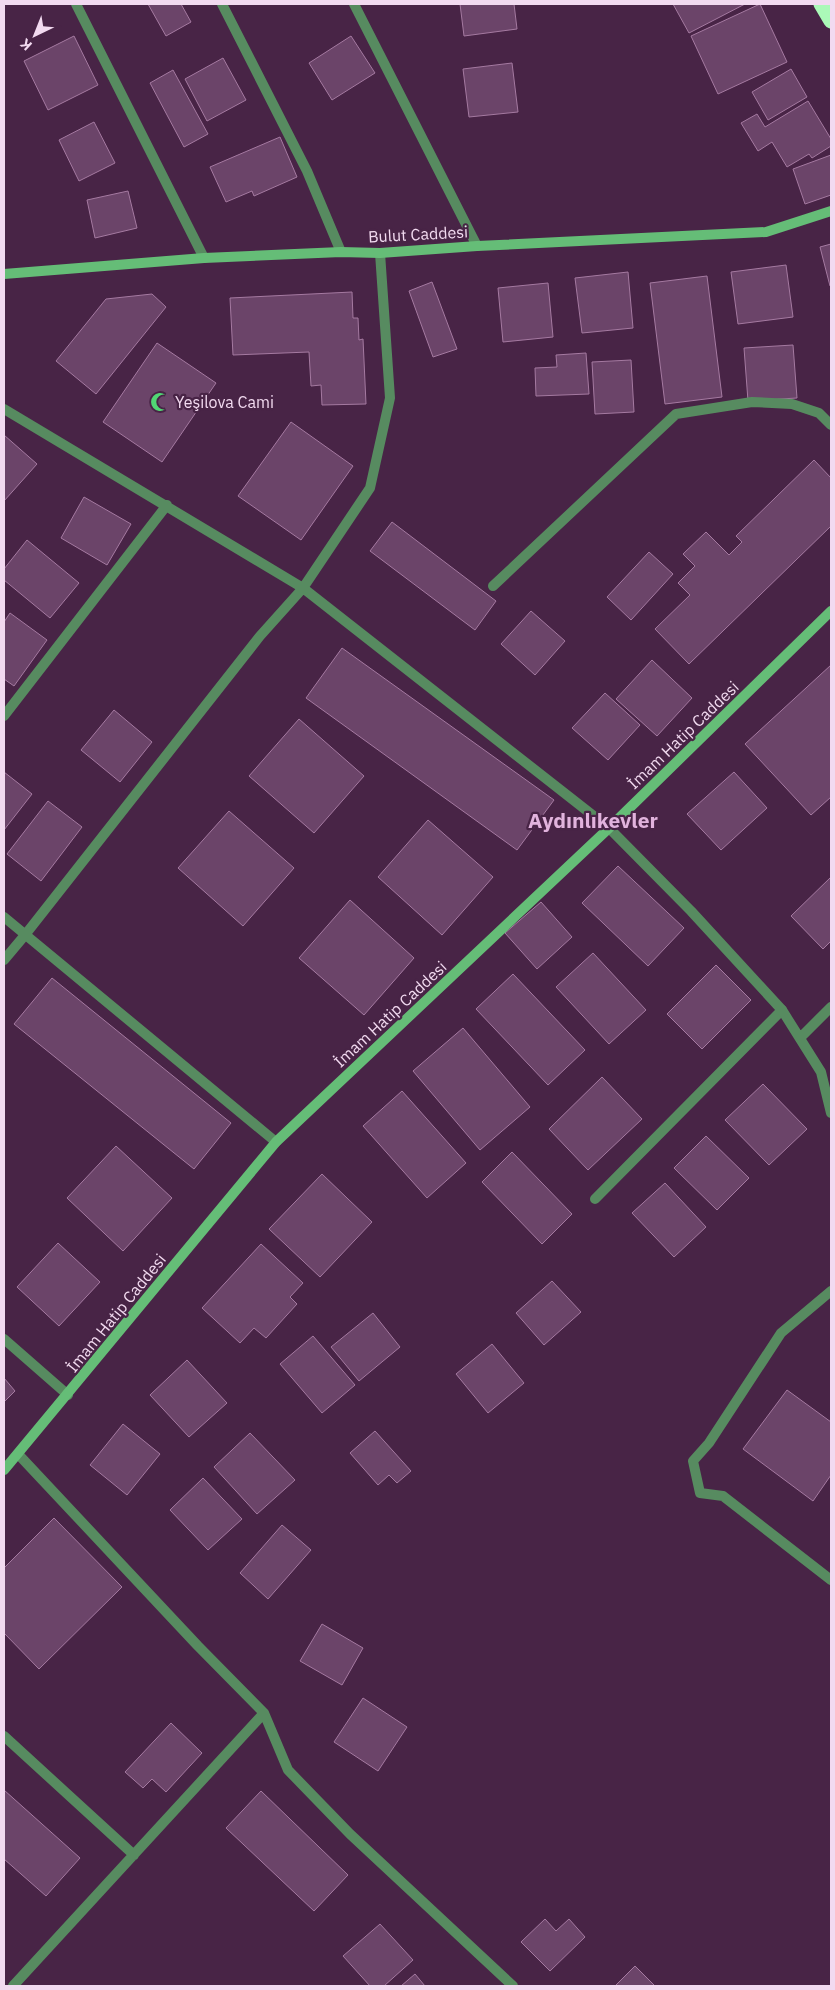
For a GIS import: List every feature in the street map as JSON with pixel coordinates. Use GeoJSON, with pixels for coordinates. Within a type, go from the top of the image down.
{"type":"FeatureCollection","features":[{"type":"Feature","properties":{"kind":"highway"},"geometry":{"type":"LineString","coordinates":[[821,4],[831,21]]}},
{"type":"Feature","properties":{"kind":"street"},"geometry":{"type":"LineString","coordinates":[[76,4],[204,258]]}},
{"type":"Feature","properties":{"kind":"street"},"geometry":{"type":"LineString","coordinates":[[222,4],[307,171],[340,252]]}},
{"type":"Feature","properties":{"kind":"street"},"geometry":{"type":"LineString","coordinates":[[354,4],[477,246]]}},
{"type":"Feature","properties":{"kind":"street","name":"Bulut Caddesi"},"geometry":{"type":"LineString","coordinates":[[4,274],[204,258],[340,252],[380,253],[477,246],[766,232],[831,211]]}},
{"type":"Feature","properties":{"kind":"street"},"geometry":{"type":"LineString","coordinates":[[4,960],[260,636],[303,588],[370,488],[390,398],[380,253]]}},
{"type":"Feature","properties":{"kind":"street"},"geometry":{"type":"LineString","coordinates":[[493,586],[676,414],[752,402],[792,404],[819,413],[831,425]]}},
{"type":"Feature","properties":{"kind":"street"},"geometry":{"type":"LineString","coordinates":[[4,409],[303,588],[610,828],[691,911],[782,1010],[821,1072],[831,1113]]}},
{"type":"Feature","properties":{"kind":"street"},"geometry":{"type":"LineString","coordinates":[[4,716],[167,505]]}},
{"type":"Feature","properties":{"kind":"street","name":"İmam Hatip Caddesi"},"geometry":{"type":"LineString","coordinates":[[4,1470],[276,1142],[610,828],[831,611]]}},
{"type":"Feature","properties":{"kind":"street"},"geometry":{"type":"LineString","coordinates":[[4,917],[276,1142]]}},
{"type":"Feature","properties":{"kind":"street"},"geometry":{"type":"LineString","coordinates":[[800,1038],[831,1007]]}},
{"type":"Feature","properties":{"kind":"street"},"geometry":{"type":"LineString","coordinates":[[595,1199],[782,1010]]}},
{"type":"Feature","properties":{"kind":"street"},"geometry":{"type":"LineString","coordinates":[[831,1291],[781,1333],[709,1443],[693,1461],[700,1493],[723,1496],[831,1580]]}},
{"type":"Feature","properties":{"kind":"street"},"geometry":{"type":"LineString","coordinates":[[4,1339],[68,1394]]}},
{"type":"Feature","properties":{"kind":"street"},"geometry":{"type":"LineString","coordinates":[[18,1454],[198,1646],[264,1713],[288,1770],[350,1834],[513,1986]]}},
{"type":"Feature","properties":{"kind":"street"},"geometry":{"type":"LineString","coordinates":[[13,1986],[264,1713]]}},
{"type":"Feature","properties":{"kind":"street"},"geometry":{"type":"LineString","coordinates":[[4,1736],[134,1855]]}},
{"type":"Feature","properties":{"kind":"building"},"geometry":{"type":"Polygon","coordinates":[[[148,4],[181,4],[191,22],[166,36],[148,4]]]}},
{"type":"Feature","properties":{"kind":"building"},"geometry":{"type":"Polygon","coordinates":[[[460,4],[514,4],[517,29],[464,36],[460,4]]]}},
{"type":"Feature","properties":{"kind":"building"},"geometry":{"type":"Polygon","coordinates":[[[673,4],[745,4],[689,33],[673,4]]]}},
{"type":"Feature","properties":{"kind":"building"},"geometry":{"type":"Polygon","coordinates":[[[760,4],[787,62],[718,94],[691,36],[760,4]]]}},
{"type":"Feature","properties":{"kind":"building"},"geometry":{"type":"Polygon","coordinates":[[[74,36],[98,85],[48,110],[24,61],[74,36]]]}},
{"type":"Feature","properties":{"kind":"building"},"geometry":{"type":"Polygon","coordinates":[[[351,36],[375,73],[332,100],[309,63],[351,36]]]}},
{"type":"Feature","properties":{"kind":"building"},"geometry":{"type":"Polygon","coordinates":[[[223,58],[246,100],[207,121],[185,79],[223,58]]]}},
{"type":"Feature","properties":{"kind":"building"},"geometry":{"type":"Polygon","coordinates":[[[512,63],[518,112],[469,117],[463,69],[512,63]]]}},
{"type":"Feature","properties":{"kind":"building"},"geometry":{"type":"Polygon","coordinates":[[[791,69],[807,97],[768,120],[752,92],[791,69]]]}},
{"type":"Feature","properties":{"kind":"building"},"geometry":{"type":"Polygon","coordinates":[[[173,70],[208,134],[184,147],[150,83],[173,70]]]}},
{"type":"Feature","properties":{"kind":"building"},"geometry":{"type":"Polygon","coordinates":[[[808,101],[831,139],[831,146],[812,158],[809,154],[787,167],[772,142],[758,151],[741,123],[757,114],[765,127],[808,101]]]}},
{"type":"Feature","properties":{"kind":"building"},"geometry":{"type":"Polygon","coordinates":[[[94,122],[115,163],[79,181],[59,140],[94,122]]]}},
{"type":"Feature","properties":{"kind":"building"},"geometry":{"type":"Polygon","coordinates":[[[280,137],[297,177],[254,196],[252,191],[226,202],[210,167],[280,137]]]}},
{"type":"Feature","properties":{"kind":"building"},"geometry":{"type":"Polygon","coordinates":[[[831,155],[831,195],[805,204],[793,169],[831,155]]]}},
{"type":"Feature","properties":{"kind":"building"},"geometry":{"type":"Polygon","coordinates":[[[128,191],[137,228],[95,238],[87,200],[128,191]]]}},
{"type":"Feature","properties":{"kind":"building"},"geometry":{"type":"Polygon","coordinates":[[[831,244],[831,286],[830,286],[820,247],[831,244]]]}},
{"type":"Feature","properties":{"kind":"building"},"geometry":{"type":"Polygon","coordinates":[[[786,265],[793,317],[738,324],[731,272],[786,265]]]}},
{"type":"Feature","properties":{"kind":"building"},"geometry":{"type":"Polygon","coordinates":[[[628,272],[633,328],[582,333],[575,278],[628,272]]]}},
{"type":"Feature","properties":{"kind":"building"},"geometry":{"type":"Polygon","coordinates":[[[707,276],[722,397],[665,404],[650,283],[707,276]]]}},
{"type":"Feature","properties":{"kind":"building"},"geometry":{"type":"Polygon","coordinates":[[[432,282],[457,349],[433,357],[409,291],[432,282]]]}},
{"type":"Feature","properties":{"kind":"building"},"geometry":{"type":"Polygon","coordinates":[[[548,283],[553,337],[503,342],[498,288],[548,283]]]}},
{"type":"Feature","properties":{"kind":"building"},"geometry":{"type":"Polygon","coordinates":[[[352,292],[353,318],[358,318],[359,340],[363,339],[366,404],[322,405],[321,385],[311,386],[309,352],[233,355],[230,298],[352,292]]]}},
{"type":"Feature","properties":{"kind":"building"},"geometry":{"type":"Polygon","coordinates":[[[152,294],[166,307],[96,394],[56,361],[106,299],[152,294]]]}},
{"type":"Feature","properties":{"kind":"building","name":"Yeşilova Cami"},"geometry":{"type":"Polygon","coordinates":[[[157,343],[216,383],[162,462],[103,422],[157,343]]]}},
{"type":"Feature","properties":{"kind":"building"},"geometry":{"type":"Polygon","coordinates":[[[793,345],[797,398],[748,401],[744,348],[793,345]]]}},
{"type":"Feature","properties":{"kind":"building"},"geometry":{"type":"Polygon","coordinates":[[[586,353],[589,394],[536,396],[535,368],[557,367],[556,355],[586,353]]]}},
{"type":"Feature","properties":{"kind":"building"},"geometry":{"type":"Polygon","coordinates":[[[631,360],[634,412],[595,414],[592,362],[631,360]]]}},
{"type":"Feature","properties":{"kind":"building"},"geometry":{"type":"Polygon","coordinates":[[[291,422],[353,466],[301,540],[238,496],[291,422]]]}},
{"type":"Feature","properties":{"kind":"building"},"geometry":{"type":"Polygon","coordinates":[[[4,435],[37,464],[4,501],[4,435]]]}},
{"type":"Feature","properties":{"kind":"building"},"geometry":{"type":"Polygon","coordinates":[[[814,460],[831,478],[831,526],[689,664],[655,629],[690,595],[678,583],[695,566],[683,554],[706,532],[729,555],[742,542],[736,536],[814,460]]]}},
{"type":"Feature","properties":{"kind":"building"},"geometry":{"type":"Polygon","coordinates":[[[84,497],[131,524],[107,565],[61,538],[84,497]]]}},
{"type":"Feature","properties":{"kind":"building"},"geometry":{"type":"Polygon","coordinates":[[[392,522],[496,601],[475,630],[370,551],[392,522]]]}},
{"type":"Feature","properties":{"kind":"building"},"geometry":{"type":"Polygon","coordinates":[[[27,540],[79,583],[50,618],[4,580],[4,569],[27,540]]]}},
{"type":"Feature","properties":{"kind":"building"},"geometry":{"type":"Polygon","coordinates":[[[649,552],[673,574],[631,620],[607,597],[649,552]]]}},
{"type":"Feature","properties":{"kind":"building"},"geometry":{"type":"Polygon","coordinates":[[[531,611],[565,641],[535,675],[501,644],[531,611]]]}},
{"type":"Feature","properties":{"kind":"building"},"geometry":{"type":"Polygon","coordinates":[[[10,613],[47,640],[14,686],[4,679],[4,622],[10,613]]]}},
{"type":"Feature","properties":{"kind":"building"},"geometry":{"type":"Polygon","coordinates":[[[342,648],[554,800],[517,850],[306,698],[342,648]]]}},
{"type":"Feature","properties":{"kind":"building"},"geometry":{"type":"Polygon","coordinates":[[[652,660],[692,698],[657,736],[616,699],[652,660]]]}},
{"type":"Feature","properties":{"kind":"building"},"geometry":{"type":"Polygon","coordinates":[[[831,665],[831,797],[811,815],[745,744],[831,665]]]}},
{"type":"Feature","properties":{"kind":"building"},"geometry":{"type":"Polygon","coordinates":[[[605,693],[640,725],[608,760],[572,728],[605,693]]]}},
{"type":"Feature","properties":{"kind":"building"},"geometry":{"type":"Polygon","coordinates":[[[114,710],[152,742],[120,782],[81,750],[114,710]]]}},
{"type":"Feature","properties":{"kind":"building"},"geometry":{"type":"Polygon","coordinates":[[[299,719],[364,776],[314,833],[249,776],[299,719]]]}},
{"type":"Feature","properties":{"kind":"building"},"geometry":{"type":"Polygon","coordinates":[[[4,772],[32,794],[4,830],[4,772]]]}},
{"type":"Feature","properties":{"kind":"building"},"geometry":{"type":"Polygon","coordinates":[[[734,772],[767,808],[721,850],[687,814],[734,772]]]}},
{"type":"Feature","properties":{"kind":"building"},"geometry":{"type":"Polygon","coordinates":[[[48,801],[82,827],[41,881],[7,854],[48,801]]]}},
{"type":"Feature","properties":{"kind":"building"},"geometry":{"type":"Polygon","coordinates":[[[229,811],[294,868],[243,926],[178,868],[229,811]]]}},
{"type":"Feature","properties":{"kind":"building"},"geometry":{"type":"Polygon","coordinates":[[[428,820],[493,877],[442,935],[378,877],[428,820]]]}},
{"type":"Feature","properties":{"kind":"building"},"geometry":{"type":"Polygon","coordinates":[[[618,866],[684,928],[648,966],[582,903],[618,866]]]}},
{"type":"Feature","properties":{"kind":"building"},"geometry":{"type":"Polygon","coordinates":[[[831,877],[831,941],[823,949],[791,916],[831,877]]]}},
{"type":"Feature","properties":{"kind":"building"},"geometry":{"type":"Polygon","coordinates":[[[350,900],[414,958],[364,1015],[299,958],[350,900]]]}},
{"type":"Feature","properties":{"kind":"building"},"geometry":{"type":"Polygon","coordinates":[[[541,902],[572,937],[537,969],[505,933],[541,902]]]}},
{"type":"Feature","properties":{"kind":"building"},"geometry":{"type":"Polygon","coordinates":[[[593,953],[646,1010],[609,1044],[556,987],[593,953]]]}},
{"type":"Feature","properties":{"kind":"building"},"geometry":{"type":"Polygon","coordinates":[[[716,965],[751,1000],[702,1049],[667,1014],[716,965]]]}},
{"type":"Feature","properties":{"kind":"building"},"geometry":{"type":"Polygon","coordinates":[[[513,974],[585,1050],[548,1085],[476,1009],[513,974]]]}},
{"type":"Feature","properties":{"kind":"building"},"geometry":{"type":"Polygon","coordinates":[[[52,978],[231,1123],[194,1169],[14,1024],[52,978]]]}},
{"type":"Feature","properties":{"kind":"building"},"geometry":{"type":"Polygon","coordinates":[[[463,1028],[530,1107],[480,1150],[413,1071],[463,1028]]]}},
{"type":"Feature","properties":{"kind":"building"},"geometry":{"type":"Polygon","coordinates":[[[602,1077],[642,1119],[588,1170],[549,1129],[602,1077]]]}},
{"type":"Feature","properties":{"kind":"building"},"geometry":{"type":"Polygon","coordinates":[[[763,1084],[807,1129],[769,1165],[725,1120],[763,1084]]]}},
{"type":"Feature","properties":{"kind":"building"},"geometry":{"type":"Polygon","coordinates":[[[402,1091],[466,1163],[427,1198],[363,1126],[402,1091]]]}},
{"type":"Feature","properties":{"kind":"building"},"geometry":{"type":"Polygon","coordinates":[[[706,1136],[749,1178],[717,1210],[674,1168],[706,1136]]]}},
{"type":"Feature","properties":{"kind":"building"},"geometry":{"type":"Polygon","coordinates":[[[116,1146],[172,1198],[123,1251],[67,1198],[116,1146]]]}},
{"type":"Feature","properties":{"kind":"building"},"geometry":{"type":"Polygon","coordinates":[[[512,1152],[572,1214],[542,1244],[482,1182],[512,1152]]]}},
{"type":"Feature","properties":{"kind":"building"},"geometry":{"type":"Polygon","coordinates":[[[322,1174],[372,1222],[320,1277],[269,1229],[322,1174]]]}},
{"type":"Feature","properties":{"kind":"building"},"geometry":{"type":"Polygon","coordinates":[[[665,1183],[706,1227],[674,1257],[632,1213],[665,1183]]]}},
{"type":"Feature","properties":{"kind":"building"},"geometry":{"type":"Polygon","coordinates":[[[58,1243],[100,1282],[59,1326],[17,1287],[58,1243]]]}},
{"type":"Feature","properties":{"kind":"building"},"geometry":{"type":"Polygon","coordinates":[[[261,1244],[303,1283],[290,1297],[297,1304],[266,1338],[254,1328],[240,1343],[202,1308],[261,1244]]]}},
{"type":"Feature","properties":{"kind":"building"},"geometry":{"type":"Polygon","coordinates":[[[552,1281],[581,1312],[544,1345],[516,1313],[552,1281]]]}},
{"type":"Feature","properties":{"kind":"building"},"geometry":{"type":"Polygon","coordinates":[[[373,1313],[400,1347],[359,1381],[331,1347],[373,1313]]]}},
{"type":"Feature","properties":{"kind":"building"},"geometry":{"type":"Polygon","coordinates":[[[313,1336],[355,1385],[322,1413],[280,1364],[313,1336]]]}},
{"type":"Feature","properties":{"kind":"building"},"geometry":{"type":"Polygon","coordinates":[[[492,1344],[524,1383],[488,1413],[456,1374],[492,1344]]]}},
{"type":"Feature","properties":{"kind":"building"},"geometry":{"type":"Polygon","coordinates":[[[187,1360],[227,1403],[189,1437],[150,1395],[187,1360]]]}},
{"type":"Feature","properties":{"kind":"building"},"geometry":{"type":"Polygon","coordinates":[[[4,1378],[15,1391],[4,1402],[4,1378]]]}},
{"type":"Feature","properties":{"kind":"building"},"geometry":{"type":"Polygon","coordinates":[[[787,1390],[831,1422],[831,1475],[813,1501],[743,1449],[787,1390]]]}},
{"type":"Feature","properties":{"kind":"building"},"geometry":{"type":"Polygon","coordinates":[[[123,1424],[160,1454],[127,1495],[90,1465],[123,1424]]]}},
{"type":"Feature","properties":{"kind":"building"},"geometry":{"type":"Polygon","coordinates":[[[375,1431],[411,1471],[397,1483],[389,1475],[378,1485],[350,1453],[375,1431]]]}},
{"type":"Feature","properties":{"kind":"building"},"geometry":{"type":"Polygon","coordinates":[[[250,1433],[295,1480],[257,1514],[214,1467],[250,1433]]]}},
{"type":"Feature","properties":{"kind":"building"},"geometry":{"type":"Polygon","coordinates":[[[203,1478],[242,1519],[208,1550],[170,1510],[203,1478]]]}},
{"type":"Feature","properties":{"kind":"building"},"geometry":{"type":"Polygon","coordinates":[[[54,1518],[122,1587],[39,1669],[4,1633],[4,1568],[54,1518]]]}},
{"type":"Feature","properties":{"kind":"building"},"geometry":{"type":"Polygon","coordinates":[[[282,1525],[311,1550],[268,1599],[240,1573],[282,1525]]]}},
{"type":"Feature","properties":{"kind":"building"},"geometry":{"type":"Polygon","coordinates":[[[322,1624],[363,1648],[342,1685],[300,1661],[322,1624]]]}},
{"type":"Feature","properties":{"kind":"building"},"geometry":{"type":"Polygon","coordinates":[[[363,1698],[407,1727],[378,1771],[334,1742],[363,1698]]]}},
{"type":"Feature","properties":{"kind":"building"},"geometry":{"type":"Polygon","coordinates":[[[171,1723],[202,1753],[166,1792],[152,1779],[143,1788],[125,1772],[171,1723]]]}},
{"type":"Feature","properties":{"kind":"building"},"geometry":{"type":"Polygon","coordinates":[[[4,1790],[80,1858],[46,1896],[4,1859],[4,1790]]]}},
{"type":"Feature","properties":{"kind":"building"},"geometry":{"type":"Polygon","coordinates":[[[261,1791],[348,1875],[314,1911],[226,1828],[261,1791]]]}},
{"type":"Feature","properties":{"kind":"building"},"geometry":{"type":"Polygon","coordinates":[[[545,1919],[556,1931],[569,1919],[585,1937],[550,1971],[521,1942],[545,1919]]]}},
{"type":"Feature","properties":{"kind":"building"},"geometry":{"type":"Polygon","coordinates":[[[380,1924],[413,1960],[384,1986],[370,1986],[343,1956],[380,1924]]]}},
{"type":"Feature","properties":{"kind":"building"},"geometry":{"type":"Polygon","coordinates":[[[635,1966],[655,1986],[615,1986],[635,1966]]]}},
{"type":"Feature","properties":{"kind":"building"},"geometry":{"type":"Polygon","coordinates":[[[415,1974],[425,1986],[401,1986],[415,1974]]]}},
{"type":"Feature","properties":{"kind":"place","name":"Yeşilova Cami"},"geometry":{"type":"Point","coordinates":[160,402]}},
{"type":"Feature","properties":{"kind":"district","name":"Aydınlıkevler"},"geometry":{"type":"Point","coordinates":[593,821]}}]}
